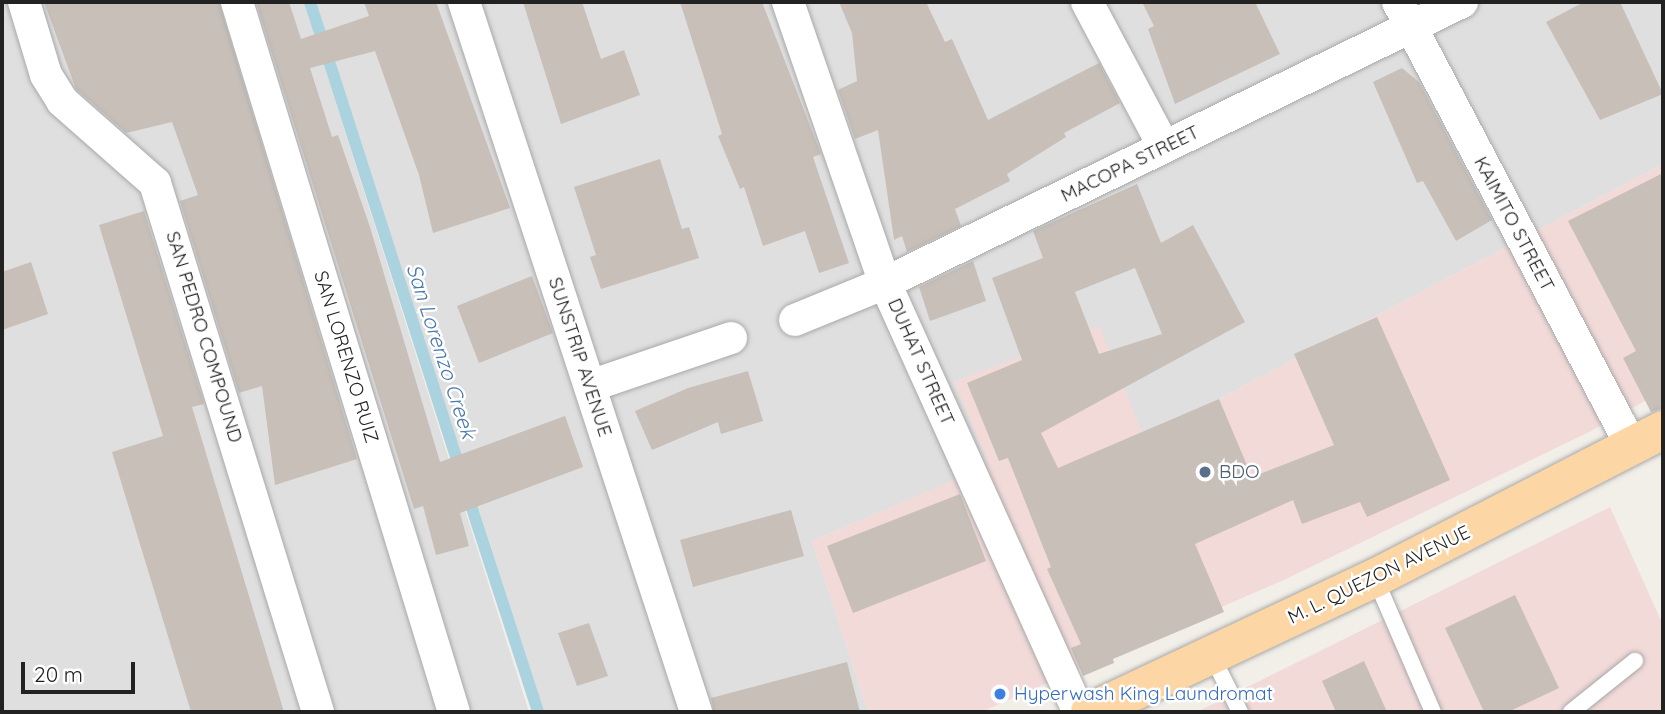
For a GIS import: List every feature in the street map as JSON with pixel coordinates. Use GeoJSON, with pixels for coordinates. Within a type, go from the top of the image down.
{"type":"FeatureCollection","features":[{"type":"Feature","properties":{"kind":"main road","name":"M. L. QUEZON AVENUE"},"geometry":{"type":"LineString","coordinates":[[1090,712],[1375,578],[1647,438]]}},
{"type":"Feature","properties":{"kind":"street","name":"SAN PEDRO COMPOUND"},"geometry":{"type":"LineString","coordinates":[[24,2],[46,75],[62,101],[155,183],[318,712]]}},
{"type":"Feature","properties":{"kind":"street","name":"SAN LORENZO RUIZ"},"geometry":{"type":"LineString","coordinates":[[237,2],[454,712]]}},
{"type":"Feature","properties":{"kind":"street","name":"SUNSTRIP AVENUE"},"geometry":{"type":"LineString","coordinates":[[464,2],[695,712]]}},
{"type":"Feature","properties":{"kind":"street","name":"DUHAT STREET"},"geometry":{"type":"LineString","coordinates":[[788,2],[886,283],[1079,712]]}},
{"type":"Feature","properties":{"kind":"street"},"geometry":{"type":"LineString","coordinates":[[1087,2],[1164,147]]}},
{"type":"Feature","properties":{"kind":"street","name":"MACOPA STREET"},"geometry":{"type":"LineString","coordinates":[[794,320],[886,283],[1164,147],[1404,15],[1462,2]]}},
{"type":"Feature","properties":{"kind":"street","name":"KAIMITO STREET"},"geometry":{"type":"LineString","coordinates":[[1404,15],[1647,438]]}},
{"type":"Feature","properties":{"kind":"street"},"geometry":{"type":"LineString","coordinates":[[590,386],[731,338]]}},
{"type":"Feature","properties":{"kind":"lane"},"geometry":{"type":"LineString","coordinates":[[1375,578],[1433,712]]}},
{"type":"Feature","properties":{"kind":"lane"},"geometry":{"type":"LineString","coordinates":[[1212,656],[1240,712]]}},
{"type":"Feature","properties":{"kind":"lane"},"geometry":{"type":"LineString","coordinates":[[1571,712],[1635,661]]}},
{"type":"Feature","properties":{"kind":"shaded area"},"geometry":{"type":"Polygon","coordinates":[[[2,2],[304,2],[529,712],[2,712],[2,2]]]}},
{"type":"Feature","properties":{"kind":"shaded area"},"geometry":{"type":"Polygon","coordinates":[[[316,2],[1663,2],[1663,164],[1219,399],[1142,432],[954,382],[990,465],[812,541],[868,712],[544,712],[316,2]]]}},
{"type":"Feature","properties":{"kind":"shaded area"},"geometry":{"type":"Polygon","coordinates":[[[1663,164],[1663,391],[1589,432],[1286,579],[981,712],[868,712],[812,541],[989,465],[954,382],[1099,326],[1142,432],[1219,399],[1663,164]]]}},
{"type":"Feature","properties":{"kind":"shaded area"},"geometry":{"type":"Polygon","coordinates":[[[1610,507],[1663,625],[1663,712],[1197,712],[1610,507]]]}},
{"type":"Feature","properties":{"kind":"building"},"geometry":{"type":"Polygon","coordinates":[[[44,2],[219,2],[357,459],[275,485],[262,386],[239,393],[180,201],[198,195],[172,122],[126,133],[76,89],[44,2]]]}},
{"type":"Feature","properties":{"kind":"building"},"geometry":{"type":"Polygon","coordinates":[[[256,2],[289,2],[301,39],[369,16],[364,2],[436,2],[510,208],[433,233],[419,175],[375,51],[310,68],[332,137],[338,135],[370,227],[440,462],[565,416],[583,467],[460,513],[469,546],[436,555],[423,506],[414,509],[256,2]]]}},
{"type":"Feature","properties":{"kind":"building"},"geometry":{"type":"Polygon","coordinates":[[[523,2],[582,2],[601,59],[624,50],[640,95],[561,124],[523,2]]]}},
{"type":"Feature","properties":{"kind":"building"},"geometry":{"type":"Polygon","coordinates":[[[680,2],[762,2],[821,154],[813,157],[849,263],[819,273],[805,231],[763,246],[744,187],[740,189],[718,136],[722,134],[680,2]]]}},
{"type":"Feature","properties":{"kind":"building"},"geometry":{"type":"Polygon","coordinates":[[[839,2],[926,2],[945,42],[952,39],[988,120],[1099,63],[1120,103],[1064,133],[1066,137],[1007,174],[1010,181],[955,209],[961,226],[907,252],[902,236],[894,240],[878,130],[855,139],[838,90],[857,81],[852,33],[839,2]]]}},
{"type":"Feature","properties":{"kind":"building"},"geometry":{"type":"Polygon","coordinates":[[[1142,2],[1255,2],[1280,54],[1175,104],[1148,29],[1154,26],[1142,2]]]}},
{"type":"Feature","properties":{"kind":"building"},"geometry":{"type":"Polygon","coordinates":[[[1584,2],[1620,2],[1663,94],[1600,120],[1546,22],[1584,2]]]}},
{"type":"Feature","properties":{"kind":"building"},"geometry":{"type":"Polygon","coordinates":[[[1402,68],[1419,82],[1492,220],[1456,241],[1423,181],[1417,183],[1373,82],[1402,68]]]}},
{"type":"Feature","properties":{"kind":"building"},"geometry":{"type":"Polygon","coordinates":[[[660,159],[682,229],[689,227],[699,258],[601,289],[590,257],[596,255],[574,187],[660,159]]]}},
{"type":"Feature","properties":{"kind":"building"},"geometry":{"type":"Polygon","coordinates":[[[1663,173],[1663,408],[1651,412],[1623,358],[1636,351],[1568,221],[1663,173]]]}},
{"type":"Feature","properties":{"kind":"building"},"geometry":{"type":"Polygon","coordinates":[[[1137,184],[1161,243],[1193,225],[1245,322],[1041,433],[1058,468],[1219,399],[1252,477],[1334,445],[1294,354],[1377,317],[1450,480],[1367,517],[1360,502],[1302,524],[1293,500],[1195,544],[1224,612],[1113,659],[1114,663],[1083,676],[1071,648],[1081,644],[1047,569],[1051,567],[1008,458],[999,461],[967,383],[1022,360],[992,278],[1043,258],[1033,231],[1137,184]],[[1135,268],[1075,292],[1099,354],[1162,334],[1135,268]]]}},
{"type":"Feature","properties":{"kind":"building"},"geometry":{"type":"Polygon","coordinates":[[[144,211],[204,404],[192,407],[284,712],[191,712],[112,452],[163,436],[99,225],[144,211]]]}},
{"type":"Feature","properties":{"kind":"building"},"geometry":{"type":"Polygon","coordinates":[[[973,261],[986,301],[930,321],[919,287],[973,261]]]}},
{"type":"Feature","properties":{"kind":"building"},"geometry":{"type":"Polygon","coordinates":[[[31,262],[48,314],[2,330],[2,272],[31,262]]]}},
{"type":"Feature","properties":{"kind":"building"},"geometry":{"type":"Polygon","coordinates":[[[532,276],[553,333],[479,363],[457,306],[532,276]]]}},
{"type":"Feature","properties":{"kind":"building"},"geometry":{"type":"Polygon","coordinates":[[[748,371],[763,421],[721,434],[718,422],[652,450],[635,411],[688,388],[748,371]]]}},
{"type":"Feature","properties":{"kind":"building"},"geometry":{"type":"Polygon","coordinates":[[[960,494],[986,561],[853,613],[827,546],[960,494]]]}},
{"type":"Feature","properties":{"kind":"building"},"geometry":{"type":"Polygon","coordinates":[[[791,510],[804,556],[693,587],[680,540],[791,510]]]}},
{"type":"Feature","properties":{"kind":"building"},"geometry":{"type":"Polygon","coordinates":[[[1515,595],[1559,688],[1508,712],[1484,712],[1445,628],[1515,595]]]}},
{"type":"Feature","properties":{"kind":"building"},"geometry":{"type":"Polygon","coordinates":[[[589,623],[608,676],[577,686],[558,633],[589,623]]]}},
{"type":"Feature","properties":{"kind":"building"},"geometry":{"type":"Polygon","coordinates":[[[1364,661],[1387,712],[1336,712],[1322,681],[1364,661]]]}},
{"type":"Feature","properties":{"kind":"building"},"geometry":{"type":"Polygon","coordinates":[[[847,662],[860,712],[714,712],[711,698],[847,662]]]}},
{"type":"Feature","properties":{"kind":"waterway","name":"San Lorenzo Creek"},"geometry":{"type":"LineString","coordinates":[[310,2],[461,472]]}},
{"type":"Feature","properties":{"kind":"waterway","name":"San Lorenzo Creek"},"geometry":{"type":"LineString","coordinates":[[467,493],[538,712]]}},
{"type":"Feature","properties":{"kind":"place","name":"BDO"},"geometry":{"type":"Point","coordinates":[1205,472]}},
{"type":"Feature","properties":{"kind":"place","name":"Hyperwash King Laundromat"},"geometry":{"type":"Point","coordinates":[1000,694]}}]}
